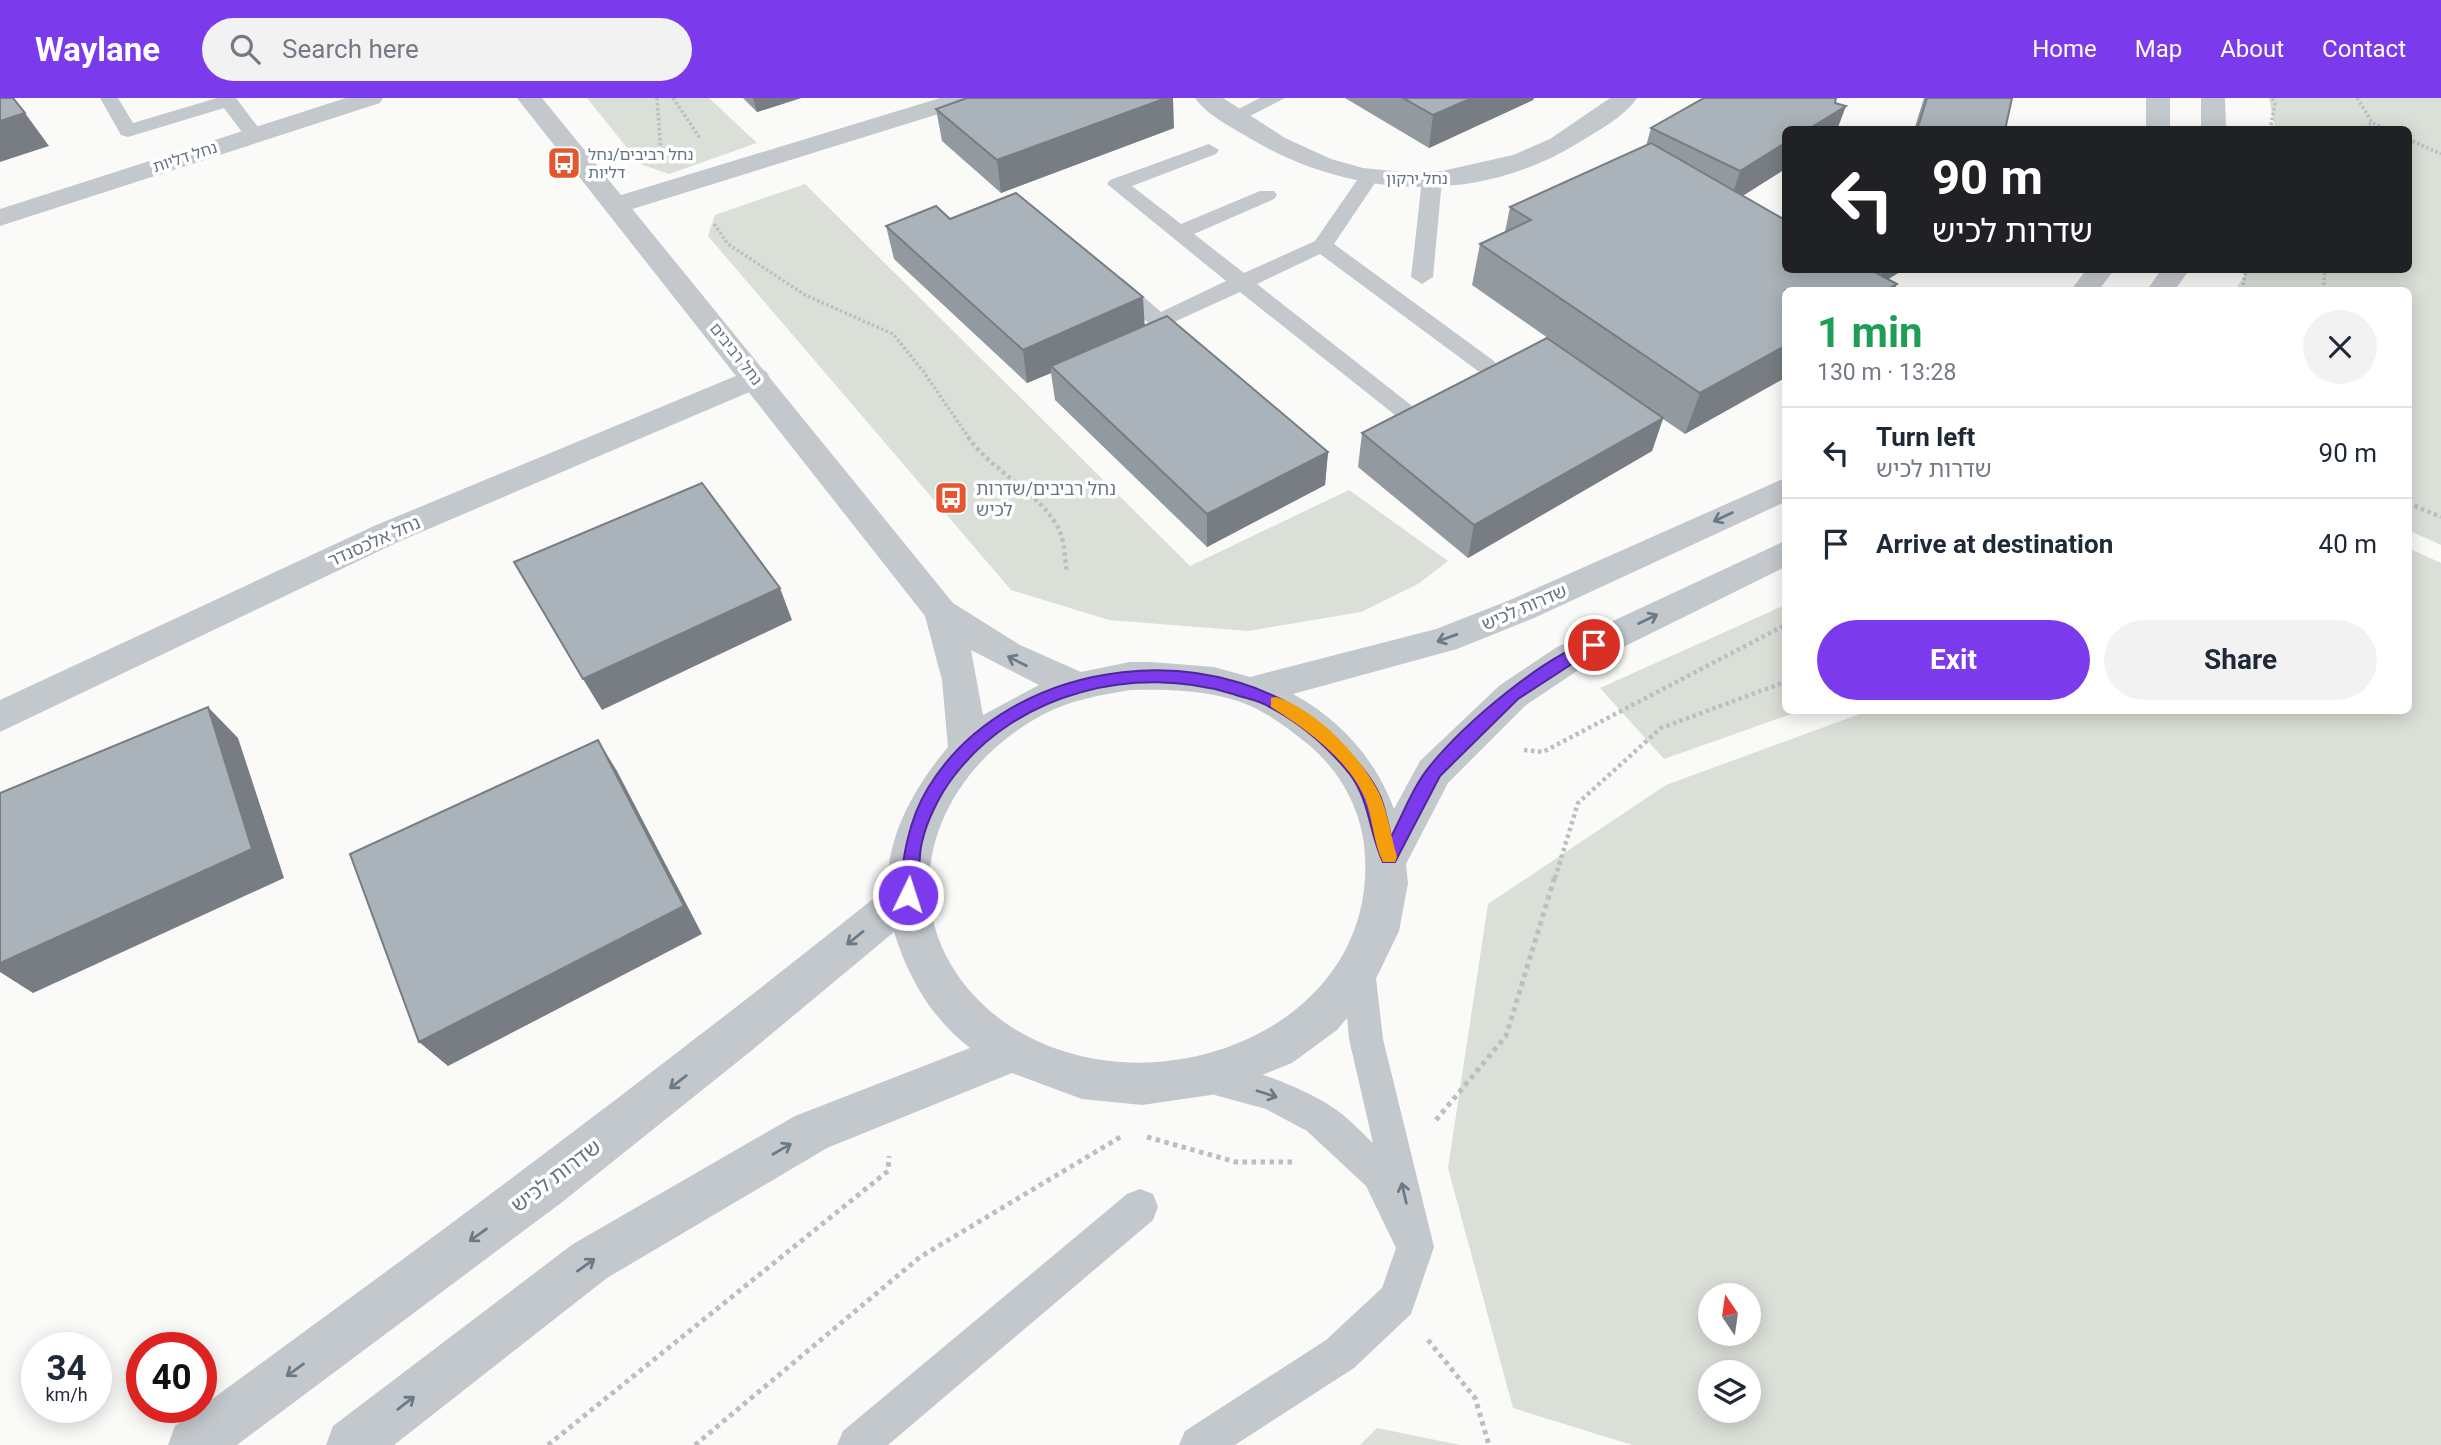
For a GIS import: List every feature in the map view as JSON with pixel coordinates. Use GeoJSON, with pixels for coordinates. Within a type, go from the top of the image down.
{"type":"FeatureCollection","features":[{"type":"Feature","properties":{"kind":"street","name":"נחל דליות"},"geometry":{"type":"LineString","coordinates":[[0,218],[371,98]]}},
{"type":"Feature","properties":{"kind":"street","name":"נחל רביבים"},"geometry":{"type":"LineString","coordinates":[[529,98],[941,612],[986,645],[1035,670],[1080,686]]}},
{"type":"Feature","properties":{"kind":"street"},"geometry":{"type":"LineString","coordinates":[[617,205],[722,173],[931,102],[965,98]]}},
{"type":"Feature","properties":{"kind":"street","name":"נחל ירקון"},"geometry":{"type":"LineString","coordinates":[[1207,98],[1233,117],[1288,149],[1324,165],[1368,177],[1432,180],[1492,171],[1532,158],[1576,135],[1625,98]]}},
{"type":"Feature","properties":{"kind":"street"},"geometry":{"type":"LineString","coordinates":[[2158,98],[2158,126]]}},
{"type":"Feature","properties":{"kind":"street"},"geometry":{"type":"LineString","coordinates":[[2213,98],[2214,126]]}},
{"type":"Feature","properties":{"kind":"street","name":"נחל אלכסנדר"},"geometry":{"type":"LineString","coordinates":[[0,717],[386,534],[755,378]]}},
{"type":"Feature","properties":{"kind":"street","name":"שדרות לכיש"},"geometry":{"type":"LineString","coordinates":[[1250,691],[1444,640],[1522,610],[1782,490]]}},
{"type":"Feature","properties":{"kind":"street"},"geometry":{"type":"LineString","coordinates":[[1389,857],[1434,772],[1513,695],[1570,657],[1782,555]]}},
{"type":"Feature","properties":{"kind":"street","name":"נחל רביבים"},"geometry":{"type":"LineString","coordinates":[[941,612],[965,694],[967,751]]}},
{"type":"Feature","properties":{"kind":"street"},"geometry":{"type":"LineString","coordinates":[[1130,676],[1167,676],[1203,679],[1250,691],[1282,705],[1311,724],[1349,761],[1372,797],[1389,857],[1388,890],[1382,922],[1369,955],[1350,986],[1325,1014],[1293,1038],[1258,1058],[1201,1076],[1143,1084],[1108,1082],[1064,1072],[1013,1052],[986,1036],[945,994],[919,946],[908,895],[908,869],[922,817],[948,771],[967,751],[1008,717],[1055,694],[1080,686],[1130,676]]}},
{"type":"Feature","properties":{"kind":"street","name":"שדרות לכיש"},"geometry":{"type":"LineString","coordinates":[[194,1445],[555,1178],[735,1037],[908,895]]}},
{"type":"Feature","properties":{"kind":"street"},"geometry":{"type":"LineString","coordinates":[[352,1445],[590,1261],[811,1132],[1013,1052]]}},
{"type":"Feature","properties":{"kind":"lane"},"geometry":{"type":"LineString","coordinates":[[109,98],[128,131],[227,99],[254,135]]}},
{"type":"Feature","properties":{"kind":"lane"},"geometry":{"type":"LineString","coordinates":[[1233,117],[1276,98]]}},
{"type":"Feature","properties":{"kind":"lane"},"geometry":{"type":"LineString","coordinates":[[1209,150],[1117,184],[1402,410]]}},
{"type":"Feature","properties":{"kind":"lane"},"geometry":{"type":"LineString","coordinates":[[1159,321],[1322,245],[1368,177]]}},
{"type":"Feature","properties":{"kind":"lane"},"geometry":{"type":"LineString","coordinates":[[1422,277],[1432,180]]}},
{"type":"Feature","properties":{"kind":"lane"},"geometry":{"type":"LineString","coordinates":[[1179,233],[1267,195]]}},
{"type":"Feature","properties":{"kind":"lane"},"geometry":{"type":"LineString","coordinates":[[1322,245],[1486,366]]}},
{"type":"Feature","properties":{"kind":"lane"},"geometry":{"type":"LineString","coordinates":[[1099,270],[1209,364]]}},
{"type":"Feature","properties":{"kind":"lane"},"geometry":{"type":"LineString","coordinates":[[1199,1445],[1340,1354],[1397,1300],[1415,1247],[1366,1039],[1359,970]]}},
{"type":"Feature","properties":{"kind":"lane"},"geometry":{"type":"LineString","coordinates":[[1201,1076],[1272,1094],[1320,1119],[1379,1173],[1415,1247]]}},
{"type":"Feature","properties":{"kind":"lane"},"geometry":{"type":"LineString","coordinates":[[857,1445],[1140,1208]]}},
{"type":"Feature","properties":{"kind":"path"},"geometry":{"type":"LineString","coordinates":[[657,98],[662,129],[661,155]]}},
{"type":"Feature","properties":{"kind":"path"},"geometry":{"type":"LineString","coordinates":[[673,98],[722,173]]}},
{"type":"Feature","properties":{"kind":"path"},"geometry":{"type":"LineString","coordinates":[[2271,126],[2275,104],[2272,98]]}},
{"type":"Feature","properties":{"kind":"path"},"geometry":{"type":"LineString","coordinates":[[2357,98],[2372,122],[2380,126]]}},
{"type":"Feature","properties":{"kind":"path"},"geometry":{"type":"LineString","coordinates":[[2367,126],[2372,122]]}},
{"type":"Feature","properties":{"kind":"path"},"geometry":{"type":"LineString","coordinates":[[2412,141],[2441,154]]}},
{"type":"Feature","properties":{"kind":"path"},"geometry":{"type":"LineString","coordinates":[[714,224],[728,244],[805,295],[892,334],[923,370],[979,453],[1027,491],[1059,530],[1067,573]]}},
{"type":"Feature","properties":{"kind":"path"},"geometry":{"type":"LineString","coordinates":[[2412,505],[2441,517]]}},
{"type":"Feature","properties":{"kind":"path"},"geometry":{"type":"LineString","coordinates":[[1460,746],[1543,752],[1782,627]]}},
{"type":"Feature","properties":{"kind":"path"},"geometry":{"type":"LineString","coordinates":[[548,1445],[888,1171],[894,1100]]}},
{"type":"Feature","properties":{"kind":"path"},"geometry":{"type":"LineString","coordinates":[[1397,1300],[1475,1398],[1489,1445]]}},
{"type":"Feature","properties":{"kind":"shaded area"},"geometry":{"type":"Polygon","coordinates":[[[587,98],[709,98],[757,143],[669,174],[640,164],[587,98]]]}},
{"type":"Feature","properties":{"kind":"shaded area"},"geometry":{"type":"Polygon","coordinates":[[[2269,98],[2441,98],[2441,545],[2412,532],[2412,287],[2237,287],[2246,273],[2412,273],[2412,126],[2274,126],[2269,98]]]}},
{"type":"Feature","properties":{"kind":"shaded area"},"geometry":{"type":"Polygon","coordinates":[[[805,184],[1190,566],[1349,490],[1448,561],[1418,584],[1361,612],[1248,631],[1109,620],[1011,590],[708,236],[715,215],[805,184]]]}},
{"type":"Feature","properties":{"kind":"shaded area"},"geometry":{"type":"Polygon","coordinates":[[[2412,550],[2441,563],[2441,1445],[1632,1445],[1513,1408],[1448,1168],[1488,904],[1666,785],[1860,714],[2412,714],[2412,550]]]}},
{"type":"Feature","properties":{"kind":"shaded area"},"geometry":{"type":"Polygon","coordinates":[[[1782,606],[1782,714],[1792,714],[1664,759],[1600,688],[1782,606]]]}},
{"type":"Feature","properties":{"kind":"shaded area"},"geometry":{"type":"Polygon","coordinates":[[[1377,1428],[1460,1445],[1360,1445],[1377,1428]]]}},
{"type":"Feature","properties":{"kind":"building"},"geometry":{"type":"Polygon","coordinates":[[[0,98],[13,98],[25,113],[0,121],[0,98]]]}},
{"type":"Feature","properties":{"kind":"building"},"geometry":{"type":"Polygon","coordinates":[[[967,98],[1166,98],[997,160],[936,109],[967,98]]]}},
{"type":"Feature","properties":{"kind":"building"},"geometry":{"type":"Polygon","coordinates":[[[1403,98],[1472,98],[1433,115],[1403,98]]]}},
{"type":"Feature","properties":{"kind":"building"},"geometry":{"type":"Polygon","coordinates":[[[1704,98],[1836,98],[1835,103],[1846,106],[1814,126],[1782,126],[1782,145],[1740,171],[1651,128],[1704,98]]]}},
{"type":"Feature","properties":{"kind":"building"},"geometry":{"type":"Polygon","coordinates":[[[1927,98],[2012,98],[2006,126],[1918,126],[1927,98]]]}},
{"type":"Feature","properties":{"kind":"building"},"geometry":{"type":"Polygon","coordinates":[[[1651,143],[1782,218],[1782,273],[1877,273],[1897,284],[1892,287],[1782,287],[1782,348],[1700,393],[1480,244],[1531,220],[1510,207],[1651,143]]]}},
{"type":"Feature","properties":{"kind":"building"},"geometry":{"type":"Polygon","coordinates":[[[1016,193],[1143,297],[1023,350],[886,226],[936,206],[950,219],[1016,193]]]}},
{"type":"Feature","properties":{"kind":"building"},"geometry":{"type":"Polygon","coordinates":[[[1167,316],[1328,452],[1207,514],[1051,366],[1167,316]]]}},
{"type":"Feature","properties":{"kind":"building"},"geometry":{"type":"Polygon","coordinates":[[[1547,338],[1663,418],[1474,525],[1362,433],[1547,338]]]}},
{"type":"Feature","properties":{"kind":"building"},"geometry":{"type":"Polygon","coordinates":[[[702,483],[780,588],[583,679],[514,562],[702,483]]]}},
{"type":"Feature","properties":{"kind":"building"},"geometry":{"type":"Polygon","coordinates":[[[208,707],[252,849],[0,963],[0,793],[208,707]]]}},
{"type":"Feature","properties":{"kind":"building"},"geometry":{"type":"Polygon","coordinates":[[[598,740],[684,906],[419,1042],[350,854],[598,740]]]}},
{"type":"Feature","properties":{"kind":"slow traffic"},"geometry":{"type":"LineString","coordinates":[[1276,703],[1311,724],[1335,745],[1355,769],[1372,797],[1383,826],[1389,857]]}},
{"type":"Feature","properties":{"kind":"place","name":"נחל רביבים/נחל דליות"},"geometry":{"type":"Point","coordinates":[564,163]}},
{"type":"Feature","properties":{"kind":"place","name":"נחל רביבים/שדרות לכיש"},"geometry":{"type":"Point","coordinates":[951,498]}},
{"type":"Feature","properties":{"kind":"route"},"geometry":{"type":"LineString","coordinates":[[908,895],[908,869],[913,842],[933,794],[948,771],[967,751],[1008,717],[1055,694],[1106,680],[1155,675],[1227,684],[1271,700],[1311,724],[1335,745],[1355,769],[1372,797],[1383,826],[1389,857],[1434,772],[1513,695],[1570,657],[1594,645]]}}]}
